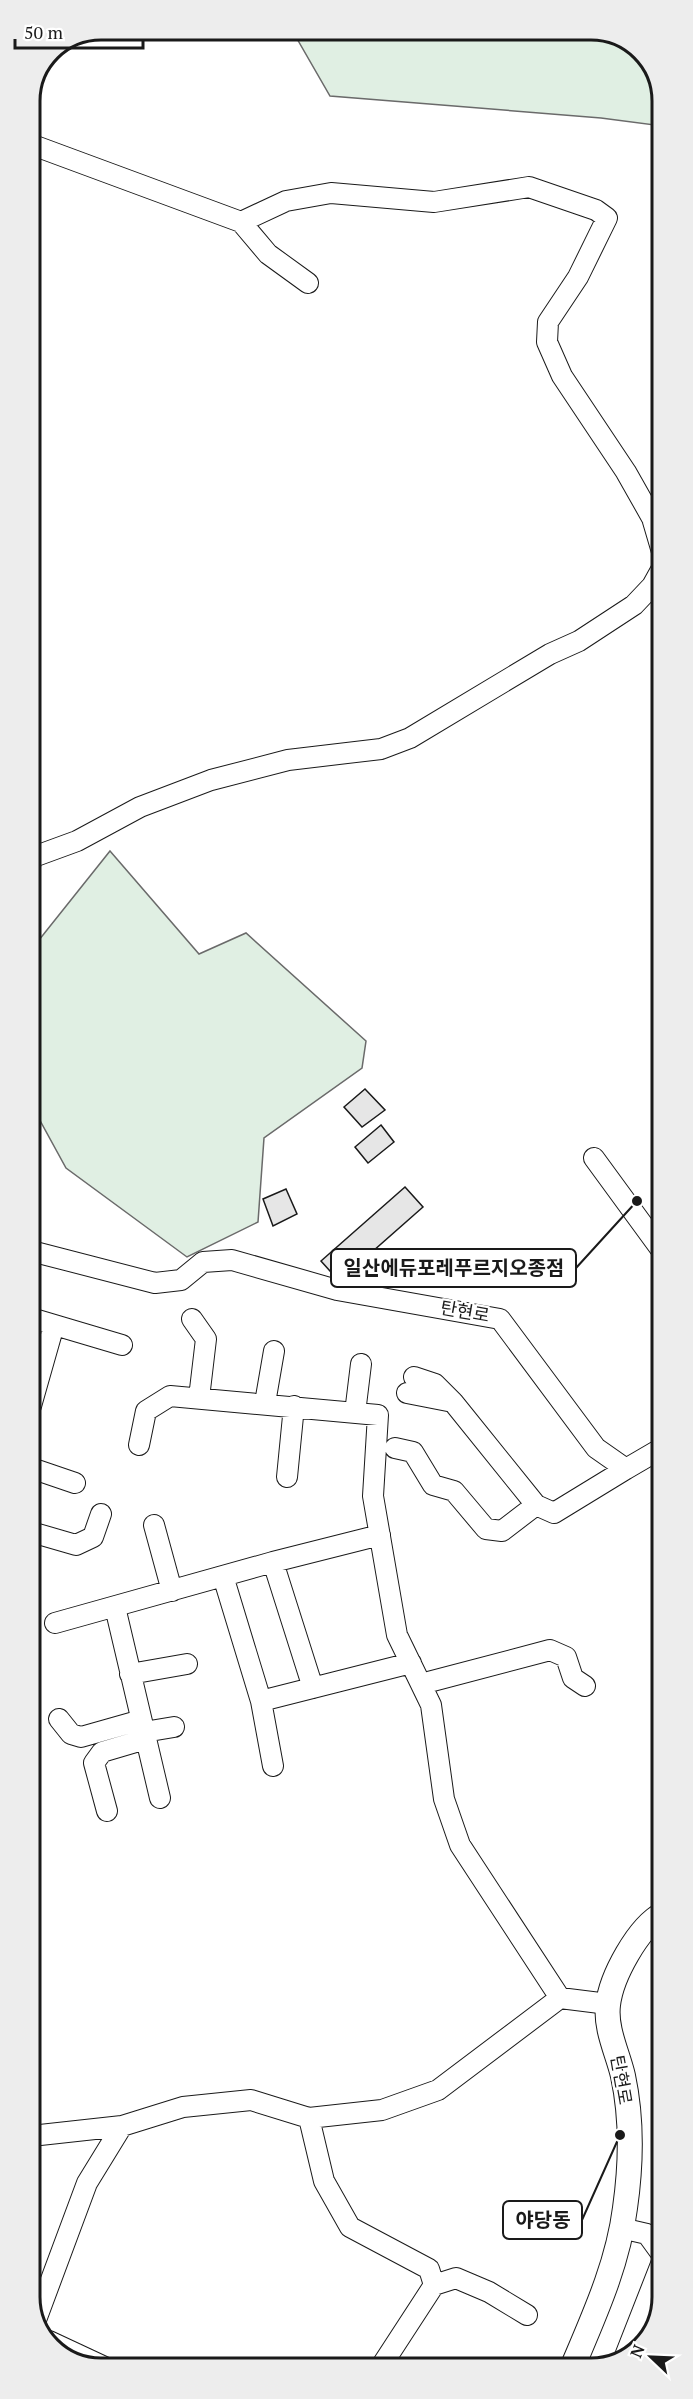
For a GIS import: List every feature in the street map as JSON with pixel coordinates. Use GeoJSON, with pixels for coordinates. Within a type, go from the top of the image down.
{"type":"FeatureCollection","features":[{"type":"Feature","properties":{"kind":"main road","name":"탄현로"},"geometry":{"type":"LineString","coordinates":[[576,2358],[613,2266],[626,2208],[630,2147],[623,2078],[608,2020],[608,2004],[614,1984],[638,1935],[652,1923]]}},
{"type":"Feature","properties":{"kind":"street"},"geometry":{"type":"LineString","coordinates":[[41,148],[242,222],[268,254],[308,283]]}},
{"type":"Feature","properties":{"kind":"street"},"geometry":{"type":"LineString","coordinates":[[242,222],[285,201],[331,193],[434,202],[529,187],[602,214],[607,218],[578,277],[548,322],[547,342],[562,376],[626,472],[652,518]]}},
{"type":"Feature","properties":{"kind":"street"},"geometry":{"type":"LineString","coordinates":[[41,854],[77,841],[140,807],[211,780],[288,760],[381,749],[410,738],[550,654],[579,641],[634,605],[652,586]]}},
{"type":"Feature","properties":{"kind":"street"},"geometry":{"type":"LineString","coordinates":[[594,1158],[652,1237]]}},
{"type":"Feature","properties":{"kind":"street","name":"탄현로"},"geometry":{"type":"LineString","coordinates":[[41,1254],[155,1283],[181,1280],[203,1262],[232,1260],[337,1290],[500,1319],[596,1448],[626,1469]]}},
{"type":"Feature","properties":{"kind":"street"},"geometry":{"type":"LineString","coordinates":[[192,1319],[206,1339],[200,1398]]}},
{"type":"Feature","properties":{"kind":"street"},"geometry":{"type":"LineString","coordinates":[[41,1321],[122,1345]]}},
{"type":"Feature","properties":{"kind":"street"},"geometry":{"type":"LineString","coordinates":[[41,1371],[54,1325]]}},
{"type":"Feature","properties":{"kind":"street"},"geometry":{"type":"LineString","coordinates":[[265,1403],[274,1351]]}},
{"type":"Feature","properties":{"kind":"street"},"geometry":{"type":"LineString","coordinates":[[356,1413],[361,1364]]}},
{"type":"Feature","properties":{"kind":"street"},"geometry":{"type":"LineString","coordinates":[[411,1385],[435,1384],[453,1402],[536,1505],[554,1513],[652,1455]]}},
{"type":"Feature","properties":{"kind":"street"},"geometry":{"type":"LineString","coordinates":[[139,1445],[146,1411],[170,1396],[378,1415],[373,1496],[397,1635],[431,1705],[444,1799],[460,1845],[560,1998]]}},
{"type":"Feature","properties":{"kind":"street"},"geometry":{"type":"LineString","coordinates":[[287,1477],[294,1406]]}},
{"type":"Feature","properties":{"kind":"street"},"geometry":{"type":"LineString","coordinates":[[395,1448],[413,1452],[434,1485],[454,1491],[486,1528],[502,1531],[536,1505]]}},
{"type":"Feature","properties":{"kind":"street"},"geometry":{"type":"LineString","coordinates":[[41,1471],[75,1483]]}},
{"type":"Feature","properties":{"kind":"street"},"geometry":{"type":"LineString","coordinates":[[41,1535],[76,1545],[93,1537],[101,1514]]}},
{"type":"Feature","properties":{"kind":"street"},"geometry":{"type":"LineString","coordinates":[[154,1526],[172,1591]]}},
{"type":"Feature","properties":{"kind":"street"},"geometry":{"type":"LineString","coordinates":[[55,1623],[273,1562],[380,1535]]}},
{"type":"Feature","properties":{"kind":"street"},"geometry":{"type":"LineString","coordinates":[[273,1562],[313,1688]]}},
{"type":"Feature","properties":{"kind":"street"},"geometry":{"type":"LineString","coordinates":[[223,1576],[261,1701],[273,1766]]}},
{"type":"Feature","properties":{"kind":"street"},"geometry":{"type":"LineString","coordinates":[[115,1607],[160,1798]]}},
{"type":"Feature","properties":{"kind":"street"},"geometry":{"type":"LineString","coordinates":[[421,1684],[550,1650],[566,1657],[573,1678],[585,1686]]}},
{"type":"Feature","properties":{"kind":"street"},"geometry":{"type":"LineString","coordinates":[[261,1701],[411,1663]]}},
{"type":"Feature","properties":{"kind":"street"},"geometry":{"type":"LineString","coordinates":[[130,1674],[187,1664]]}},
{"type":"Feature","properties":{"kind":"street"},"geometry":{"type":"LineString","coordinates":[[59,1719],[71,1734],[81,1737],[174,1727]]}},
{"type":"Feature","properties":{"kind":"street"},"geometry":{"type":"LineString","coordinates":[[107,1811],[94,1763],[102,1752],[144,1730]]}},
{"type":"Feature","properties":{"kind":"street"},"geometry":{"type":"LineString","coordinates":[[41,2135],[122,2126],[183,2107],[251,2100],[309,2118],[382,2110],[438,2090],[560,1998],[608,2004]]}},
{"type":"Feature","properties":{"kind":"street"},"geometry":{"type":"LineString","coordinates":[[309,2118],[324,2181],[350,2227],[429,2269],[434,2285]]}},
{"type":"Feature","properties":{"kind":"street"},"geometry":{"type":"LineString","coordinates":[[42,2305],[87,2183],[122,2126]]}},
{"type":"Feature","properties":{"kind":"street"},"geometry":{"type":"LineString","coordinates":[[621,2228],[647,2234],[652,2242]]}},
{"type":"Feature","properties":{"kind":"street"},"geometry":{"type":"LineString","coordinates":[[387,2358],[434,2285],[456,2278],[489,2292],[527,2315]]}},
{"type":"Feature","properties":{"kind":"street"},"geometry":{"type":"LineString","coordinates":[[636,2327],[652,2286]]}},
{"type":"Feature","properties":{"kind":"green space"},"geometry":{"type":"Polygon","coordinates":[[[298,41],[595,41],[615,45],[622,49],[637,61],[644,71],[651,90],[652,125],[601,118],[330,96],[298,41]]]}},
{"type":"Feature","properties":{"kind":"green space"},"geometry":{"type":"Polygon","coordinates":[[[110,851],[199,954],[246,933],[366,1041],[362,1068],[264,1138],[258,1222],[187,1257],[66,1168],[41,1122],[41,937],[110,851]]]}},
{"type":"Feature","properties":{"kind":"building"},"geometry":{"type":"Polygon","coordinates":[[[365,1089],[385,1110],[362,1127],[344,1107],[365,1089]]]}},
{"type":"Feature","properties":{"kind":"building"},"geometry":{"type":"Polygon","coordinates":[[[381,1125],[394,1142],[368,1163],[355,1147],[381,1125]]]}},
{"type":"Feature","properties":{"kind":"building"},"geometry":{"type":"Polygon","coordinates":[[[405,1187],[423,1207],[339,1281],[321,1261],[405,1187]]]}},
{"type":"Feature","properties":{"kind":"building"},"geometry":{"type":"Polygon","coordinates":[[[286,1189],[297,1214],[273,1226],[263,1199],[286,1189]]]}},
{"type":"Feature","properties":{"kind":"place","name":"일산에듀포레푸르지오종점"},"geometry":{"type":"Point","coordinates":[637,1201]}},
{"type":"Feature","properties":{"kind":"place","name":"야당동"},"geometry":{"type":"Point","coordinates":[620,2135]}}]}
